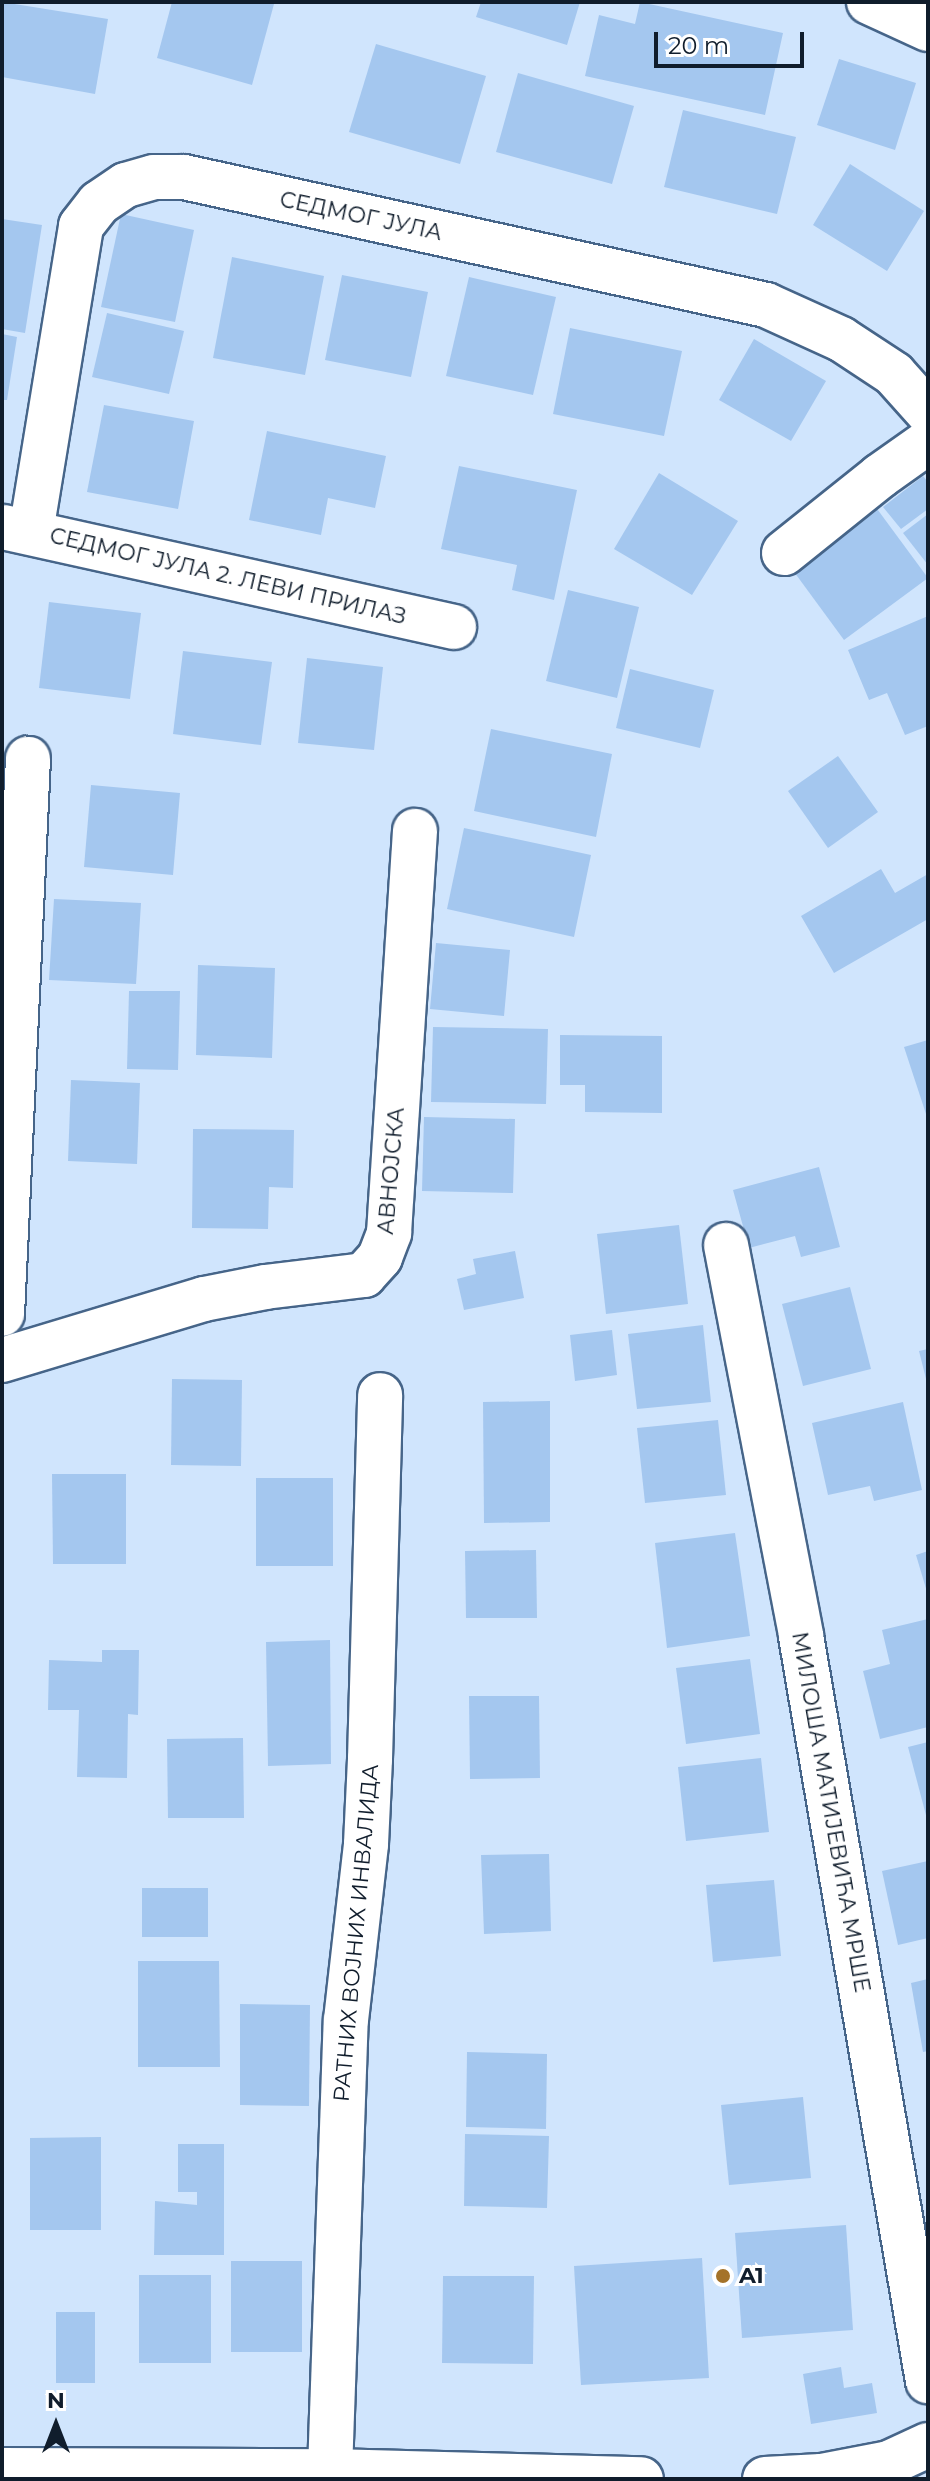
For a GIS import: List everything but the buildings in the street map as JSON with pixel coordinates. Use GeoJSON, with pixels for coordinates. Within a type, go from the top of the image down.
{"type":"FeatureCollection","features":[{"type":"Feature","properties":{"kind":"street"},"geometry":{"type":"LineString","coordinates":[[869,2],[928,29]]}},
{"type":"Feature","properties":{"kind":"street","name":"СЕДМОГ ЈУЛА"},"geometry":{"type":"LineString","coordinates":[[17,529],[81,226],[99,203],[126,185],[154,177],[184,177],[766,305],[841,339],[894,374],[928,412]]}},
{"type":"Feature","properties":{"kind":"street"},"geometry":{"type":"LineString","coordinates":[[784,553],[928,442]]}},
{"type":"Feature","properties":{"kind":"street","name":"СЕДМОГ ЈУЛА 2. ЛЕВИ ПРИЛАЗ"},"geometry":{"type":"LineString","coordinates":[[17,529],[454,627]]}},
{"type":"Feature","properties":{"kind":"street"},"geometry":{"type":"LineString","coordinates":[[2,1314],[28,759]]}},
{"type":"Feature","properties":{"kind":"street","name":"АВНОЈСКА"},"geometry":{"type":"LineString","coordinates":[[2,1360],[204,1299],[265,1287],[364,1275],[380,1257],[389,1233],[415,831]]}},
{"type":"Feature","properties":{"kind":"street","name":"МИЛОША МАТИЈЕВИЋА МРШЕ"},"geometry":{"type":"LineString","coordinates":[[726,1245],[801,1636],[928,2381]]}},
{"type":"Feature","properties":{"kind":"street","name":"РАТНИХ ВОЈНИХ ИНВАЛИДА"},"geometry":{"type":"LineString","coordinates":[[354,2474],[346,2020],[366,1844],[380,1395]]}},
{"type":"Feature","properties":{"kind":"street"},"geometry":{"type":"LineString","coordinates":[[765,2479],[821,2476],[889,2463],[928,2445]]}},
{"type":"Feature","properties":{"kind":"street"},"geometry":{"type":"LineString","coordinates":[[2,2470],[128,2476],[354,2474],[641,2479]]}},
{"type":"Feature","properties":{"kind":"place","name":"A1"},"geometry":{"type":"Point","coordinates":[723,2276]}}]}
